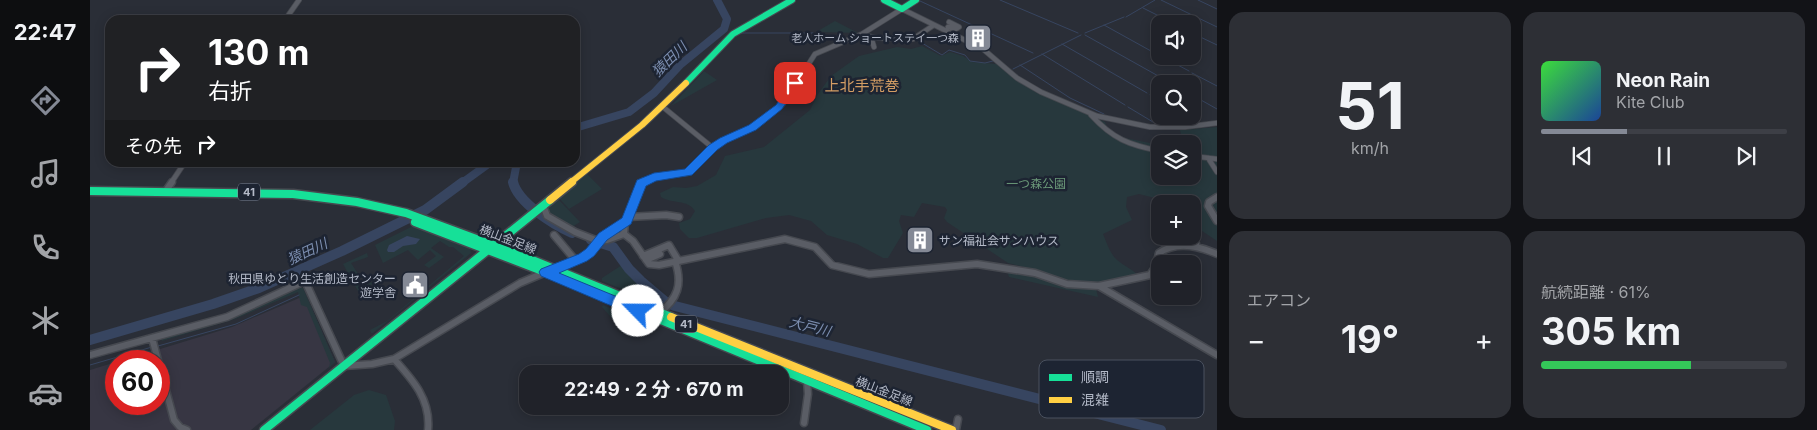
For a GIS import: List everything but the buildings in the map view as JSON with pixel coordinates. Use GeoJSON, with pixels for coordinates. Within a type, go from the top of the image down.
{"type":"FeatureCollection","features":[{"type":"Feature","properties":{"kind":"main road"},"geometry":{"type":"LineString","coordinates":[[264,430],[663,107],[733,34],[792,0]]}},
{"type":"Feature","properties":{"kind":"main road"},"geometry":{"type":"LineString","coordinates":[[884,0],[902,8],[916,0]]}},
{"type":"Feature","properties":{"kind":"main road","name":"横山金足線"},"geometry":{"type":"LineString","coordinates":[[90,191],[293,194],[357,202],[404,215],[556,270],[807,382],[928,430]]}},
{"type":"Feature","properties":{"kind":"main road","name":"横山金足線"},"geometry":{"type":"LineString","coordinates":[[90,196],[297,200],[351,206],[404,215]]}},
{"type":"Feature","properties":{"kind":"main road","name":"横山金足線"},"geometry":{"type":"LineString","coordinates":[[491,247],[545,272],[952,430]]}},
{"type":"Feature","properties":{"kind":"street"},"geometry":{"type":"LineString","coordinates":[[288,15],[299,0]]}},
{"type":"Feature","properties":{"kind":"street"},"geometry":{"type":"LineString","coordinates":[[624,234],[627,219],[641,183],[654,177],[688,173],[713,148],[723,141],[752,128],[783,104],[815,54],[861,35],[902,8],[934,25],[947,26],[983,49],[1017,78],[1041,92],[1090,114],[1150,127],[1185,127],[1217,123]]}},
{"type":"Feature","properties":{"kind":"street"},"geometry":{"type":"LineString","coordinates":[[947,26],[954,18]]}},
{"type":"Feature","properties":{"kind":"street"},"geometry":{"type":"LineString","coordinates":[[861,35],[913,39],[934,25]]}},
{"type":"Feature","properties":{"kind":"street"},"geometry":{"type":"LineString","coordinates":[[871,37],[874,46]]}},
{"type":"Feature","properties":{"kind":"street"},"geometry":{"type":"LineString","coordinates":[[663,107],[713,148]]}},
{"type":"Feature","properties":{"kind":"street"},"geometry":{"type":"LineString","coordinates":[[1090,114],[1108,134],[1124,142],[1151,149]]}},
{"type":"Feature","properties":{"kind":"street"},"geometry":{"type":"LineString","coordinates":[[1201,157],[1217,159]]}},
{"type":"Feature","properties":{"kind":"street"},"geometry":{"type":"LineString","coordinates":[[1208,158],[1217,172]]}},
{"type":"Feature","properties":{"kind":"street"},"geometry":{"type":"LineString","coordinates":[[165,192],[182,167]]}},
{"type":"Feature","properties":{"kind":"street"},"geometry":{"type":"LineString","coordinates":[[1217,197],[1208,206],[1212,217],[1217,221]]}},
{"type":"Feature","properties":{"kind":"street"},"geometry":{"type":"LineString","coordinates":[[540,208],[554,221],[599,242],[624,234]]}},
{"type":"Feature","properties":{"kind":"street"},"geometry":{"type":"LineString","coordinates":[[90,355],[154,344],[227,317],[305,281],[344,366],[372,364],[394,359],[520,283],[545,272],[556,270],[590,253],[599,242],[627,219],[646,218],[655,214],[679,217]]}},
{"type":"Feature","properties":{"kind":"street"},"geometry":{"type":"LineString","coordinates":[[554,234],[576,261]]}},
{"type":"Feature","properties":{"kind":"street"},"geometry":{"type":"LineString","coordinates":[[624,234],[633,241],[649,264],[659,266],[677,260],[704,257],[785,238],[815,247],[832,265],[869,274],[977,264],[1035,273],[1074,286],[1099,286],[1150,275],[1154,272],[1159,253],[1162,250],[1195,247],[1217,254]]}},
{"type":"Feature","properties":{"kind":"street"},"geometry":{"type":"LineString","coordinates":[[644,258],[669,245],[677,260],[679,291],[670,304],[656,315]]}},
{"type":"Feature","properties":{"kind":"street"},"geometry":{"type":"LineString","coordinates":[[644,258],[660,254]]}},
{"type":"Feature","properties":{"kind":"street"},"geometry":{"type":"LineString","coordinates":[[1099,286],[1217,355]]}},
{"type":"Feature","properties":{"kind":"street"},"geometry":{"type":"LineString","coordinates":[[154,344],[174,420],[180,427],[187,430]]}},
{"type":"Feature","properties":{"kind":"street"},"geometry":{"type":"LineString","coordinates":[[394,359],[410,376],[425,401],[430,421],[428,430]]}},
{"type":"Feature","properties":{"kind":"street"},"geometry":{"type":"LineString","coordinates":[[804,424],[808,394],[807,382]]}},
{"type":"Feature","properties":{"kind":"street"},"geometry":{"type":"LineString","coordinates":[[956,430],[958,419]]}},
{"type":"Feature","properties":{"kind":"shaded area"},"geometry":{"type":"Polygon","coordinates":[[[306,295],[335,362],[251,430],[90,430],[90,370],[105,365],[105,415],[170,415],[170,350],[157,350],[232,327],[306,295]]]}},
{"type":"Feature","properties":{"kind":"green space"},"geometry":{"type":"Polygon","coordinates":[[[835,21],[858,33],[816,32],[835,21]]]}},
{"type":"Feature","properties":{"kind":"green space","name":"一つ森公園"},"geometry":{"type":"Polygon","coordinates":[[[922,46],[941,56],[950,52],[963,56],[972,62],[996,64],[1013,77],[1046,96],[1105,122],[1110,135],[1151,143],[1151,185],[1201,185],[1201,135],[1181,135],[1180,130],[1217,127],[1217,241],[1201,230],[1201,195],[1151,195],[1151,197],[1139,194],[1127,197],[1126,207],[1132,220],[1103,234],[1115,258],[1138,275],[1098,283],[1069,283],[1037,270],[1008,263],[947,222],[944,218],[947,210],[945,207],[922,203],[914,217],[901,215],[899,221],[903,233],[888,258],[883,258],[857,244],[827,235],[811,221],[789,215],[766,218],[697,238],[689,238],[680,229],[679,223],[690,219],[695,211],[684,203],[661,197],[660,193],[673,187],[686,188],[697,186],[716,175],[725,156],[764,147],[810,110],[818,94],[831,76],[859,56],[897,47],[911,49],[922,46]]]}},
{"type":"Feature","properties":{"kind":"green space"},"geometry":{"type":"Polygon","coordinates":[[[704,71],[717,80],[671,106],[704,71]]]}},
{"type":"Feature","properties":{"kind":"green space"},"geometry":{"type":"Polygon","coordinates":[[[587,174],[602,189],[569,209],[558,197],[587,174]]]}},
{"type":"Feature","properties":{"kind":"green space"},"geometry":{"type":"Polygon","coordinates":[[[558,199],[580,222],[572,227],[549,214],[548,208],[558,199]]]}},
{"type":"Feature","properties":{"kind":"green space"},"geometry":{"type":"Polygon","coordinates":[[[413,226],[470,248],[471,253],[373,333],[371,333],[370,330],[387,321],[464,256],[453,247],[449,247],[440,241],[431,248],[444,257],[429,268],[424,265],[436,256],[430,250],[418,260],[408,250],[383,263],[375,245],[413,226]]]}},
{"type":"Feature","properties":{"kind":"green space"},"geometry":{"type":"Polygon","coordinates":[[[367,253],[368,257],[351,263],[360,277],[356,279],[360,288],[384,276],[385,278],[358,291],[343,264],[367,253]]]}},
{"type":"Feature","properties":{"kind":"green space"},"geometry":{"type":"Polygon","coordinates":[[[622,265],[663,305],[602,281],[602,278],[622,265]]]}},
{"type":"Feature","properties":{"kind":"green space"},"geometry":{"type":"Polygon","coordinates":[[[1007,271],[1033,274],[1076,288],[1096,289],[1098,297],[1009,277],[1007,271]]]}},
{"type":"Feature","properties":{"kind":"green space"},"geometry":{"type":"Polygon","coordinates":[[[300,287],[303,288],[335,362],[329,368],[330,363],[307,307],[301,305],[298,292],[235,319],[162,341],[161,338],[235,316],[300,287]]]}},
{"type":"Feature","properties":{"kind":"green space"},"geometry":{"type":"Polygon","coordinates":[[[603,305],[641,321],[625,333],[602,307],[603,305]]]}},
{"type":"Feature","properties":{"kind":"green space"},"geometry":{"type":"Polygon","coordinates":[[[369,390],[386,395],[395,421],[394,430],[310,430],[354,395],[369,390]]]}},
{"type":"Feature","properties":{"kind":"water"},"geometry":{"type":"Polygon","coordinates":[[[407,236],[420,239],[416,244],[403,246],[394,252],[388,252],[389,245],[407,236]]]}},
{"type":"Feature","properties":{"kind":"waterway","name":"猿田川"},"geometry":{"type":"LineString","coordinates":[[580,127],[629,112],[654,93],[680,65],[724,29],[727,19],[717,0]]}},
{"type":"Feature","properties":{"kind":"waterway"},"geometry":{"type":"LineString","coordinates":[[1000,0],[1078,33]]}},
{"type":"Feature","properties":{"kind":"waterway"},"geometry":{"type":"LineString","coordinates":[[1126,17],[1155,0]]}},
{"type":"Feature","properties":{"kind":"waterway"},"geometry":{"type":"LineString","coordinates":[[1161,0],[1217,27]]}},
{"type":"Feature","properties":{"kind":"waterway"},"geometry":{"type":"LineString","coordinates":[[1198,0],[1217,9]]}},
{"type":"Feature","properties":{"kind":"waterway"},"geometry":{"type":"LineString","coordinates":[[920,1],[1033,53]]}},
{"type":"Feature","properties":{"kind":"waterway"},"geometry":{"type":"LineString","coordinates":[[1143,8],[1157,15]]}},
{"type":"Feature","properties":{"kind":"waterway"},"geometry":{"type":"LineString","coordinates":[[1104,25],[1124,17]]}},
{"type":"Feature","properties":{"kind":"waterway"},"geometry":{"type":"LineString","coordinates":[[1085,33],[1104,25]]}},
{"type":"Feature","properties":{"kind":"waterway"},"geometry":{"type":"LineString","coordinates":[[1104,25],[1151,51]]}},
{"type":"Feature","properties":{"kind":"waterway"},"geometry":{"type":"LineString","coordinates":[[741,33],[813,33]]}},
{"type":"Feature","properties":{"kind":"waterway"},"geometry":{"type":"LineString","coordinates":[[1062,44],[1081,35]]}},
{"type":"Feature","properties":{"kind":"waterway"},"geometry":{"type":"LineString","coordinates":[[1085,35],[1156,75]]}},
{"type":"Feature","properties":{"kind":"waterway"},"geometry":{"type":"LineString","coordinates":[[1201,37],[1217,45]]}},
{"type":"Feature","properties":{"kind":"waterway"},"geometry":{"type":"LineString","coordinates":[[917,40],[942,55],[949,50],[965,55],[970,61],[985,63],[993,61]]}},
{"type":"Feature","properties":{"kind":"waterway"},"geometry":{"type":"LineString","coordinates":[[1042,54],[1062,44]]}},
{"type":"Feature","properties":{"kind":"waterway"},"geometry":{"type":"LineString","coordinates":[[1062,44],[1147,93]]}},
{"type":"Feature","properties":{"kind":"waterway"},"geometry":{"type":"LineString","coordinates":[[1020,65],[1042,54]]}},
{"type":"Feature","properties":{"kind":"waterway"},"geometry":{"type":"LineString","coordinates":[[1042,54],[1125,105]]}},
{"type":"Feature","properties":{"kind":"waterway"},"geometry":{"type":"LineString","coordinates":[[1013,69],[1020,65]]}},
{"type":"Feature","properties":{"kind":"waterway"},"geometry":{"type":"LineString","coordinates":[[1020,65],[1070,98],[1104,114]]}},
{"type":"Feature","properties":{"kind":"waterway"},"geometry":{"type":"LineString","coordinates":[[1178,65],[1189,71]]}},
{"type":"Feature","properties":{"kind":"waterway"},"geometry":{"type":"LineString","coordinates":[[1192,73],[1217,86]]}},
{"type":"Feature","properties":{"kind":"waterway"},"geometry":{"type":"LineString","coordinates":[[1201,100],[1217,109]]}},
{"type":"Feature","properties":{"kind":"waterway"},"geometry":{"type":"LineString","coordinates":[[1128,107],[1151,121]]}},
{"type":"Feature","properties":{"kind":"waterway","name":"猿田川"},"geometry":{"type":"LineString","coordinates":[[462,183],[484,167]]}},
{"type":"Feature","properties":{"kind":"waterway","name":"大戸川"},"geometry":{"type":"LineString","coordinates":[[513,182],[516,167]]}},
{"type":"Feature","properties":{"kind":"waterway","name":"猿田川"},"geometry":{"type":"LineString","coordinates":[[90,340],[213,304],[259,288],[342,251],[425,210],[463,182]]}},
{"type":"Feature","properties":{"kind":"waterway","name":"大戸川"},"geometry":{"type":"LineString","coordinates":[[513,182],[516,190],[529,205],[556,225],[572,233]]}},
{"type":"Feature","properties":{"kind":"waterway","name":"大戸川"},"geometry":{"type":"LineString","coordinates":[[591,240],[613,247],[629,269],[641,281],[667,303],[675,306],[1039,399]]}},
{"type":"Feature","properties":{"kind":"waterway"},"geometry":{"type":"LineString","coordinates":[[158,346],[236,324],[299,295]]}},
{"type":"Feature","properties":{"kind":"waterway"},"geometry":{"type":"LineString","coordinates":[[90,365],[152,347]]}},
{"type":"Feature","properties":{"kind":"waterway","name":"大戸川"},"geometry":{"type":"LineString","coordinates":[[1114,418],[1161,430]]}},
{"type":"Feature","properties":{"kind":"traffic: fast"},"geometry":{"type":"LineString","coordinates":[[686,83],[733,34],[792,0]]}},
{"type":"Feature","properties":{"kind":"traffic: fast"},"geometry":{"type":"LineString","coordinates":[[884,0],[902,9],[916,0]]}},
{"type":"Feature","properties":{"kind":"traffic: fast"},"geometry":{"type":"LineString","coordinates":[[90,191],[293,194],[357,202],[406,213],[525,257],[671,317]]}},
{"type":"Feature","properties":{"kind":"traffic: fast"},"geometry":{"type":"LineString","coordinates":[[264,430],[550,200]]}},
{"type":"Feature","properties":{"kind":"traffic: fast"},"geometry":{"type":"LineString","coordinates":[[415,222],[545,272],[927,430]]}},
{"type":"Feature","properties":{"kind":"traffic: slow"},"geometry":{"type":"LineString","coordinates":[[550,200],[642,125],[686,83]]}},
{"type":"Feature","properties":{"kind":"traffic: slow"},"geometry":{"type":"LineString","coordinates":[[671,317],[952,430]]}},
{"type":"Feature","properties":{"kind":"place","name":"老人ホーム ショートステイ一つ森"},"geometry":{"type":"Point","coordinates":[978,38]}},
{"type":"Feature","properties":{"kind":"place","name":"サン福祉会サンハウス"},"geometry":{"type":"Point","coordinates":[920,240]}},
{"type":"Feature","properties":{"kind":"place","name":"秋田県ゆとり生活創造センター 遊学舎"},"geometry":{"type":"Point","coordinates":[415,285]}},
{"type":"Feature","properties":{"kind":"district","name":"上北手荒巻"},"geometry":{"type":"Point","coordinates":[862,85]}},
{"type":"Feature","properties":{"kind":"route"},"geometry":{"type":"LineString","coordinates":[[638,311],[545,272],[556,270],[583,258],[590,253],[603,237],[627,221],[641,183],[654,177],[688,173],[713,148],[723,141],[752,128],[783,104],[795,83]]}}]}
